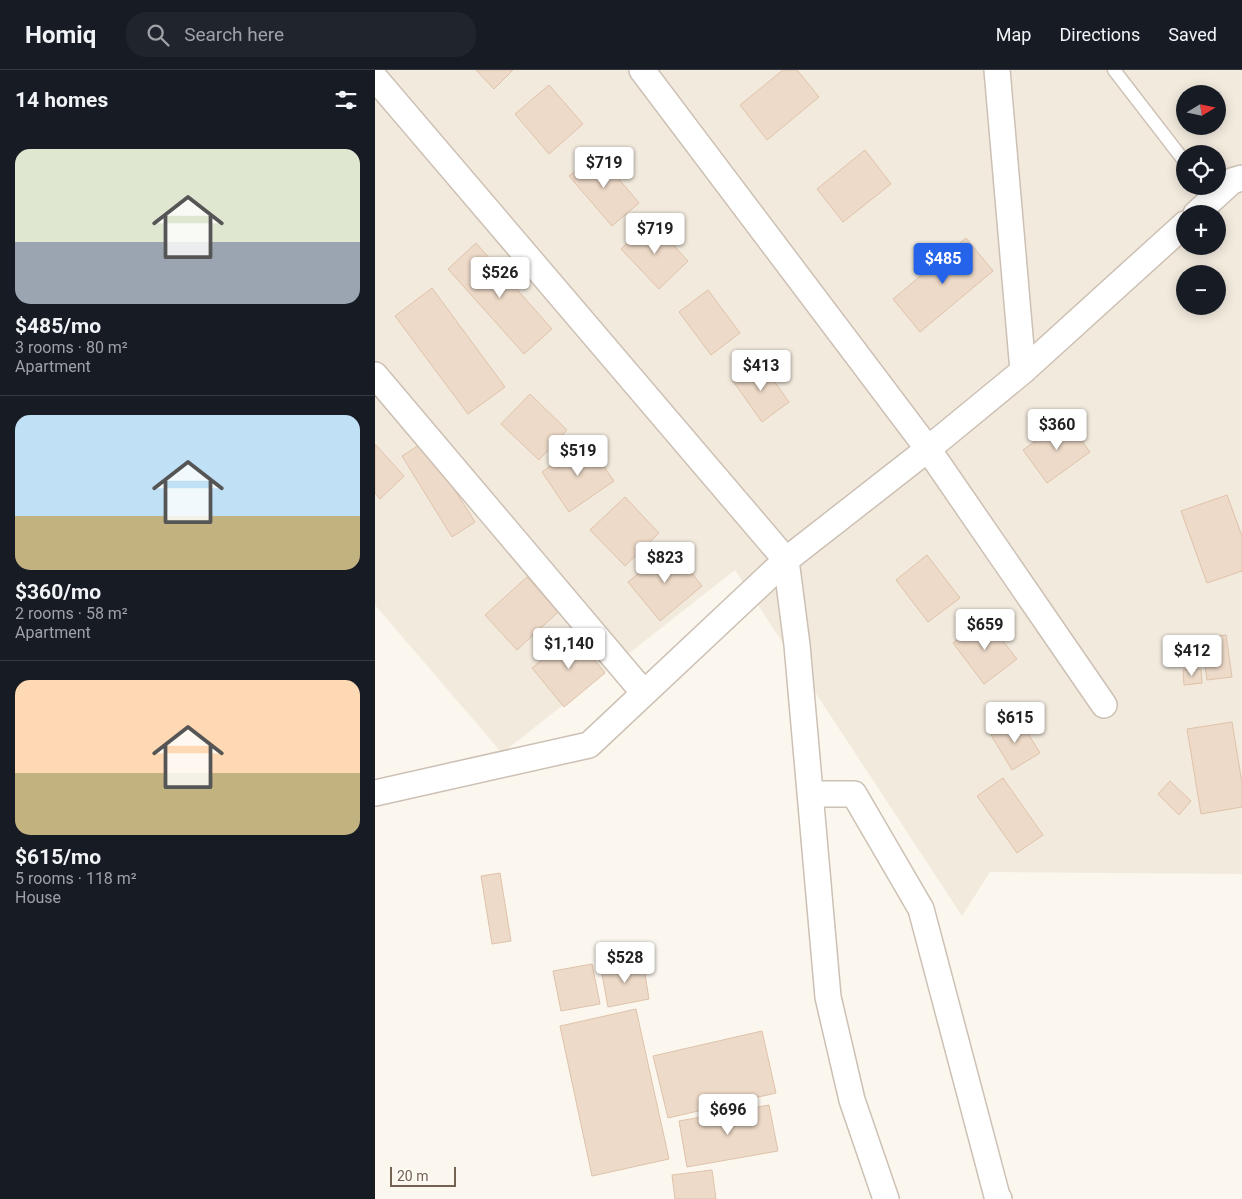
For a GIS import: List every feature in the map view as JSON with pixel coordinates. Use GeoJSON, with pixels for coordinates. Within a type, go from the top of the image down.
{"type":"FeatureCollection","features":[{"type":"Feature","properties":{"kind":"street"},"geometry":{"type":"LineString","coordinates":[[642,70],[928,448],[1104,705]]}},
{"type":"Feature","properties":{"kind":"street"},"geometry":{"type":"LineString","coordinates":[[997,70],[1023,371]]}},
{"type":"Feature","properties":{"kind":"street"},"geometry":{"type":"LineString","coordinates":[[375,78],[786,560],[797,645],[828,997],[852,1100],[886,1199]]}},
{"type":"Feature","properties":{"kind":"street"},"geometry":{"type":"LineString","coordinates":[[1204,200],[1233,181],[1242,178]]}},
{"type":"Feature","properties":{"kind":"street"},"geometry":{"type":"LineString","coordinates":[[375,793],[589,745],[786,560],[1023,371],[1176,232]]}},
{"type":"Feature","properties":{"kind":"street"},"geometry":{"type":"LineString","coordinates":[[375,375],[644,693]]}},
{"type":"Feature","properties":{"kind":"street"},"geometry":{"type":"LineString","coordinates":[[810,794],[854,794],[921,908],[991,1176],[999,1199]]}},
{"type":"Feature","properties":{"kind":"lane"},"geometry":{"type":"LineString","coordinates":[[1115,70],[1176,150]]}},
{"type":"Feature","properties":{"kind":"shaded area"},"geometry":{"type":"Polygon","coordinates":[[[375,70],[1242,70],[1242,874],[990,872],[962,916],[735,570],[502,753],[375,605],[375,70]]]}},
{"type":"Feature","properties":{"kind":"building"},"geometry":{"type":"Polygon","coordinates":[[[476,70],[513,70],[494,89],[476,70]]]}},
{"type":"Feature","properties":{"kind":"building"},"geometry":{"type":"Polygon","coordinates":[[[783,70],[797,70],[819,97],[767,140],[740,105],[783,70]]]}},
{"type":"Feature","properties":{"kind":"building"},"geometry":{"type":"Polygon","coordinates":[[[549,85],[583,124],[549,154],[515,114],[549,85]]]}},
{"type":"Feature","properties":{"kind":"building"},"geometry":{"type":"Polygon","coordinates":[[[865,150],[891,184],[843,222],[817,189],[865,150]]]}},
{"type":"Feature","properties":{"kind":"building"},"geometry":{"type":"Polygon","coordinates":[[[597,153],[639,203],[612,226],[569,176],[597,153]]]}},
{"type":"Feature","properties":{"kind":"building"},"geometry":{"type":"Polygon","coordinates":[[[651,221],[688,261],[659,289],[621,249],[651,221]]]}},
{"type":"Feature","properties":{"kind":"building"},"geometry":{"type":"Polygon","coordinates":[[[966,238],[993,271],[920,332],[893,299],[966,238]]]}},
{"type":"Feature","properties":{"kind":"building"},"geometry":{"type":"Polygon","coordinates":[[[476,243],[552,329],[524,354],[448,269],[476,243]]]}},
{"type":"Feature","properties":{"kind":"building"},"geometry":{"type":"Polygon","coordinates":[[[432,288],[505,387],[468,414],[395,316],[432,288]]]}},
{"type":"Feature","properties":{"kind":"building"},"geometry":{"type":"Polygon","coordinates":[[[708,290],[740,333],[711,355],[679,312],[708,290]]]}},
{"type":"Feature","properties":{"kind":"building"},"geometry":{"type":"Polygon","coordinates":[[[760,361],[789,402],[762,422],[733,381],[760,361]]]}},
{"type":"Feature","properties":{"kind":"building"},"geometry":{"type":"Polygon","coordinates":[[[530,394],[567,430],[539,460],[501,424],[530,394]]]}},
{"type":"Feature","properties":{"kind":"building"},"geometry":{"type":"Polygon","coordinates":[[[1066,419],[1090,452],[1047,483],[1023,450],[1066,419]]]}},
{"type":"Feature","properties":{"kind":"building"},"geometry":{"type":"Polygon","coordinates":[[[586,441],[614,481],[569,512],[542,472],[586,441]]]}},
{"type":"Feature","properties":{"kind":"building"},"geometry":{"type":"Polygon","coordinates":[[[424,442],[475,522],[452,537],[402,456],[424,442]]]}},
{"type":"Feature","properties":{"kind":"building"},"geometry":{"type":"Polygon","coordinates":[[[375,444],[404,476],[380,499],[375,493],[375,444]]]}},
{"type":"Feature","properties":{"kind":"building"},"geometry":{"type":"Polygon","coordinates":[[[1227,495],[1242,536],[1242,571],[1207,583],[1181,511],[1227,495]]]}},
{"type":"Feature","properties":{"kind":"building"},"geometry":{"type":"Polygon","coordinates":[[[625,497],[659,533],[625,566],[590,530],[625,497]]]}},
{"type":"Feature","properties":{"kind":"building"},"geometry":{"type":"Polygon","coordinates":[[[671,547],[702,586],[660,621],[628,582],[671,547]]]}},
{"type":"Feature","properties":{"kind":"building"},"geometry":{"type":"Polygon","coordinates":[[[927,555],[960,598],[928,622],[896,580],[927,555]]]}},
{"type":"Feature","properties":{"kind":"building"},"geometry":{"type":"Polygon","coordinates":[[[527,577],[558,612],[517,650],[485,615],[527,577]]]}},
{"type":"Feature","properties":{"kind":"building"},"geometry":{"type":"Polygon","coordinates":[[[985,618],[1017,659],[984,684],[953,643],[985,618]]]}},
{"type":"Feature","properties":{"kind":"building"},"geometry":{"type":"Polygon","coordinates":[[[574,634],[605,673],[564,707],[532,668],[574,634]]]}},
{"type":"Feature","properties":{"kind":"building"},"geometry":{"type":"Polygon","coordinates":[[[1226,635],[1232,677],[1207,680],[1201,638],[1226,635]]]}},
{"type":"Feature","properties":{"kind":"building"},"geometry":{"type":"Polygon","coordinates":[[[1201,669],[1202,683],[1184,685],[1183,670],[1201,669]]]}},
{"type":"Feature","properties":{"kind":"building"},"geometry":{"type":"Polygon","coordinates":[[[1019,719],[1040,753],[1012,770],[991,735],[1019,719]]]}},
{"type":"Feature","properties":{"kind":"building"},"geometry":{"type":"Polygon","coordinates":[[[1232,722],[1242,783],[1242,807],[1201,814],[1187,729],[1232,722]]]}},
{"type":"Feature","properties":{"kind":"building"},"geometry":{"type":"Polygon","coordinates":[[[1003,778],[1043,835],[1017,853],[977,796],[1003,778]]]}},
{"type":"Feature","properties":{"kind":"building"},"geometry":{"type":"Polygon","coordinates":[[[1170,781],[1191,801],[1179,815],[1158,794],[1170,781]]]}},
{"type":"Feature","properties":{"kind":"building"},"geometry":{"type":"Polygon","coordinates":[[[500,873],[511,941],[492,944],[481,876],[500,873]]]}},
{"type":"Feature","properties":{"kind":"building"},"geometry":{"type":"Polygon","coordinates":[[[643,962],[649,999],[608,1007],[601,969],[643,962]]]}},
{"type":"Feature","properties":{"kind":"building"},"geometry":{"type":"Polygon","coordinates":[[[592,964],[600,1004],[561,1011],[553,971],[592,964]]]}},
{"type":"Feature","properties":{"kind":"building"},"geometry":{"type":"Polygon","coordinates":[[[636,1009],[669,1159],[592,1176],[560,1026],[636,1009]]]}},
{"type":"Feature","properties":{"kind":"building"},"geometry":{"type":"Polygon","coordinates":[[[762,1031],[776,1093],[668,1118],[653,1056],[762,1031]]]}},
{"type":"Feature","properties":{"kind":"building"},"geometry":{"type":"Polygon","coordinates":[[[769,1105],[778,1151],[687,1167],[679,1121],[769,1105]]]}},
{"type":"Feature","properties":{"kind":"building"},"geometry":{"type":"Polygon","coordinates":[[[712,1170],[716,1199],[675,1199],[672,1175],[712,1170]]]}}]}
